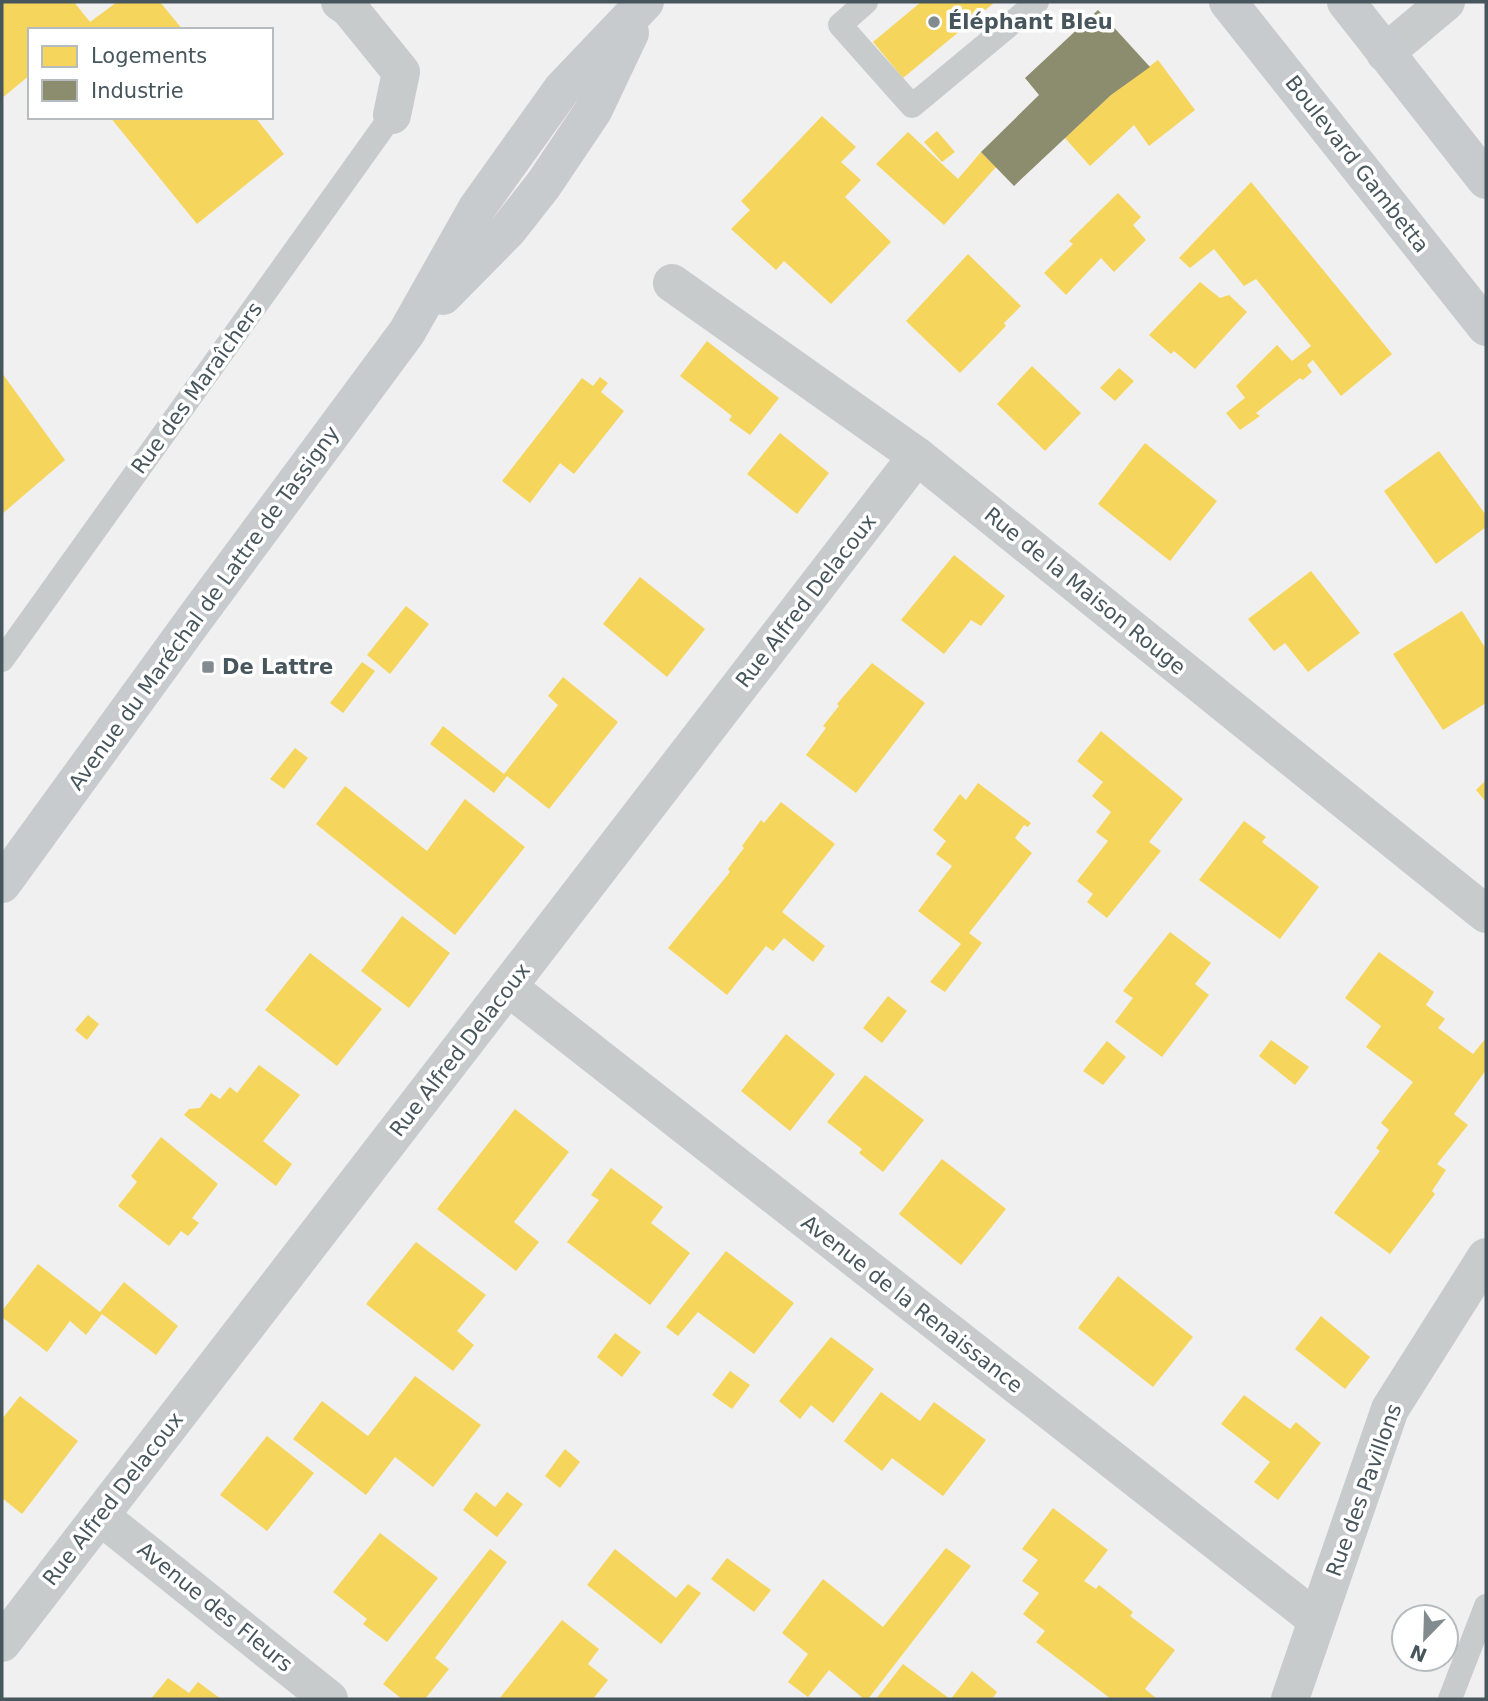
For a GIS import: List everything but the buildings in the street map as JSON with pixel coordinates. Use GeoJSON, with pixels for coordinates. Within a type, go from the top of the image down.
{"type":"FeatureCollection","features":[{"type":"Feature","properties":{"kind":"street"},"geometry":{"type":"LineString","coordinates":[[340,2],[349,8],[401,72],[392,115]]}},
{"type":"Feature","properties":{"kind":"street","name":"Boulevard Gambetta"},"geometry":{"type":"LineString","coordinates":[[1228,2],[1486,327]]}},
{"type":"Feature","properties":{"kind":"street"},"geometry":{"type":"LineString","coordinates":[[1346,2],[1486,180]]}},
{"type":"Feature","properties":{"kind":"street"},"geometry":{"type":"LineString","coordinates":[[1385,53],[1446,2]]}},
{"type":"Feature","properties":{"kind":"street","name":"Avenue du Maréchal de Lattre de Tassigny"},"geometry":{"type":"LineString","coordinates":[[2,884],[407,332],[508,230],[544,184],[593,111],[644,3]]}},
{"type":"Feature","properties":{"kind":"street","name":"Rue de la Maison Rouge"},"geometry":{"type":"LineString","coordinates":[[672,283],[917,456],[1486,914]]}},
{"type":"Feature","properties":{"kind":"street","name":"Rue Alfred Delacoux"},"geometry":{"type":"LineString","coordinates":[[2,1643],[917,456]]}},
{"type":"Feature","properties":{"kind":"street","name":"Avenue de la Renaissance"},"geometry":{"type":"LineString","coordinates":[[508,987],[1317,1620]]}},
{"type":"Feature","properties":{"kind":"street","name":"Rue des Pavillons"},"geometry":{"type":"LineString","coordinates":[[1290,1699],[1390,1409],[1486,1257]]}},
{"type":"Feature","properties":{"kind":"street","name":"Avenue des Fleurs"},"geometry":{"type":"LineString","coordinates":[[100,1516],[329,1699]]}},
{"type":"Feature","properties":{"kind":"lane"},"geometry":{"type":"LineString","coordinates":[[866,2],[840,25],[912,106],[1037,2]]}},
{"type":"Feature","properties":{"kind":"lane","name":"Rue des Maraîchers"},"geometry":{"type":"LineString","coordinates":[[2,660],[392,115]]}},
{"type":"Feature","properties":{"kind":"lane"},"geometry":{"type":"LineString","coordinates":[[1450,1699],[1486,1606]]}},
{"type":"Feature","properties":{"kind":"place","name":"Éléphant Bleu"},"geometry":{"type":"Point","coordinates":[934,22]}},
{"type":"Feature","properties":{"kind":"place","name":"De Lattre"},"geometry":{"type":"Point","coordinates":[208,667]}}]}
